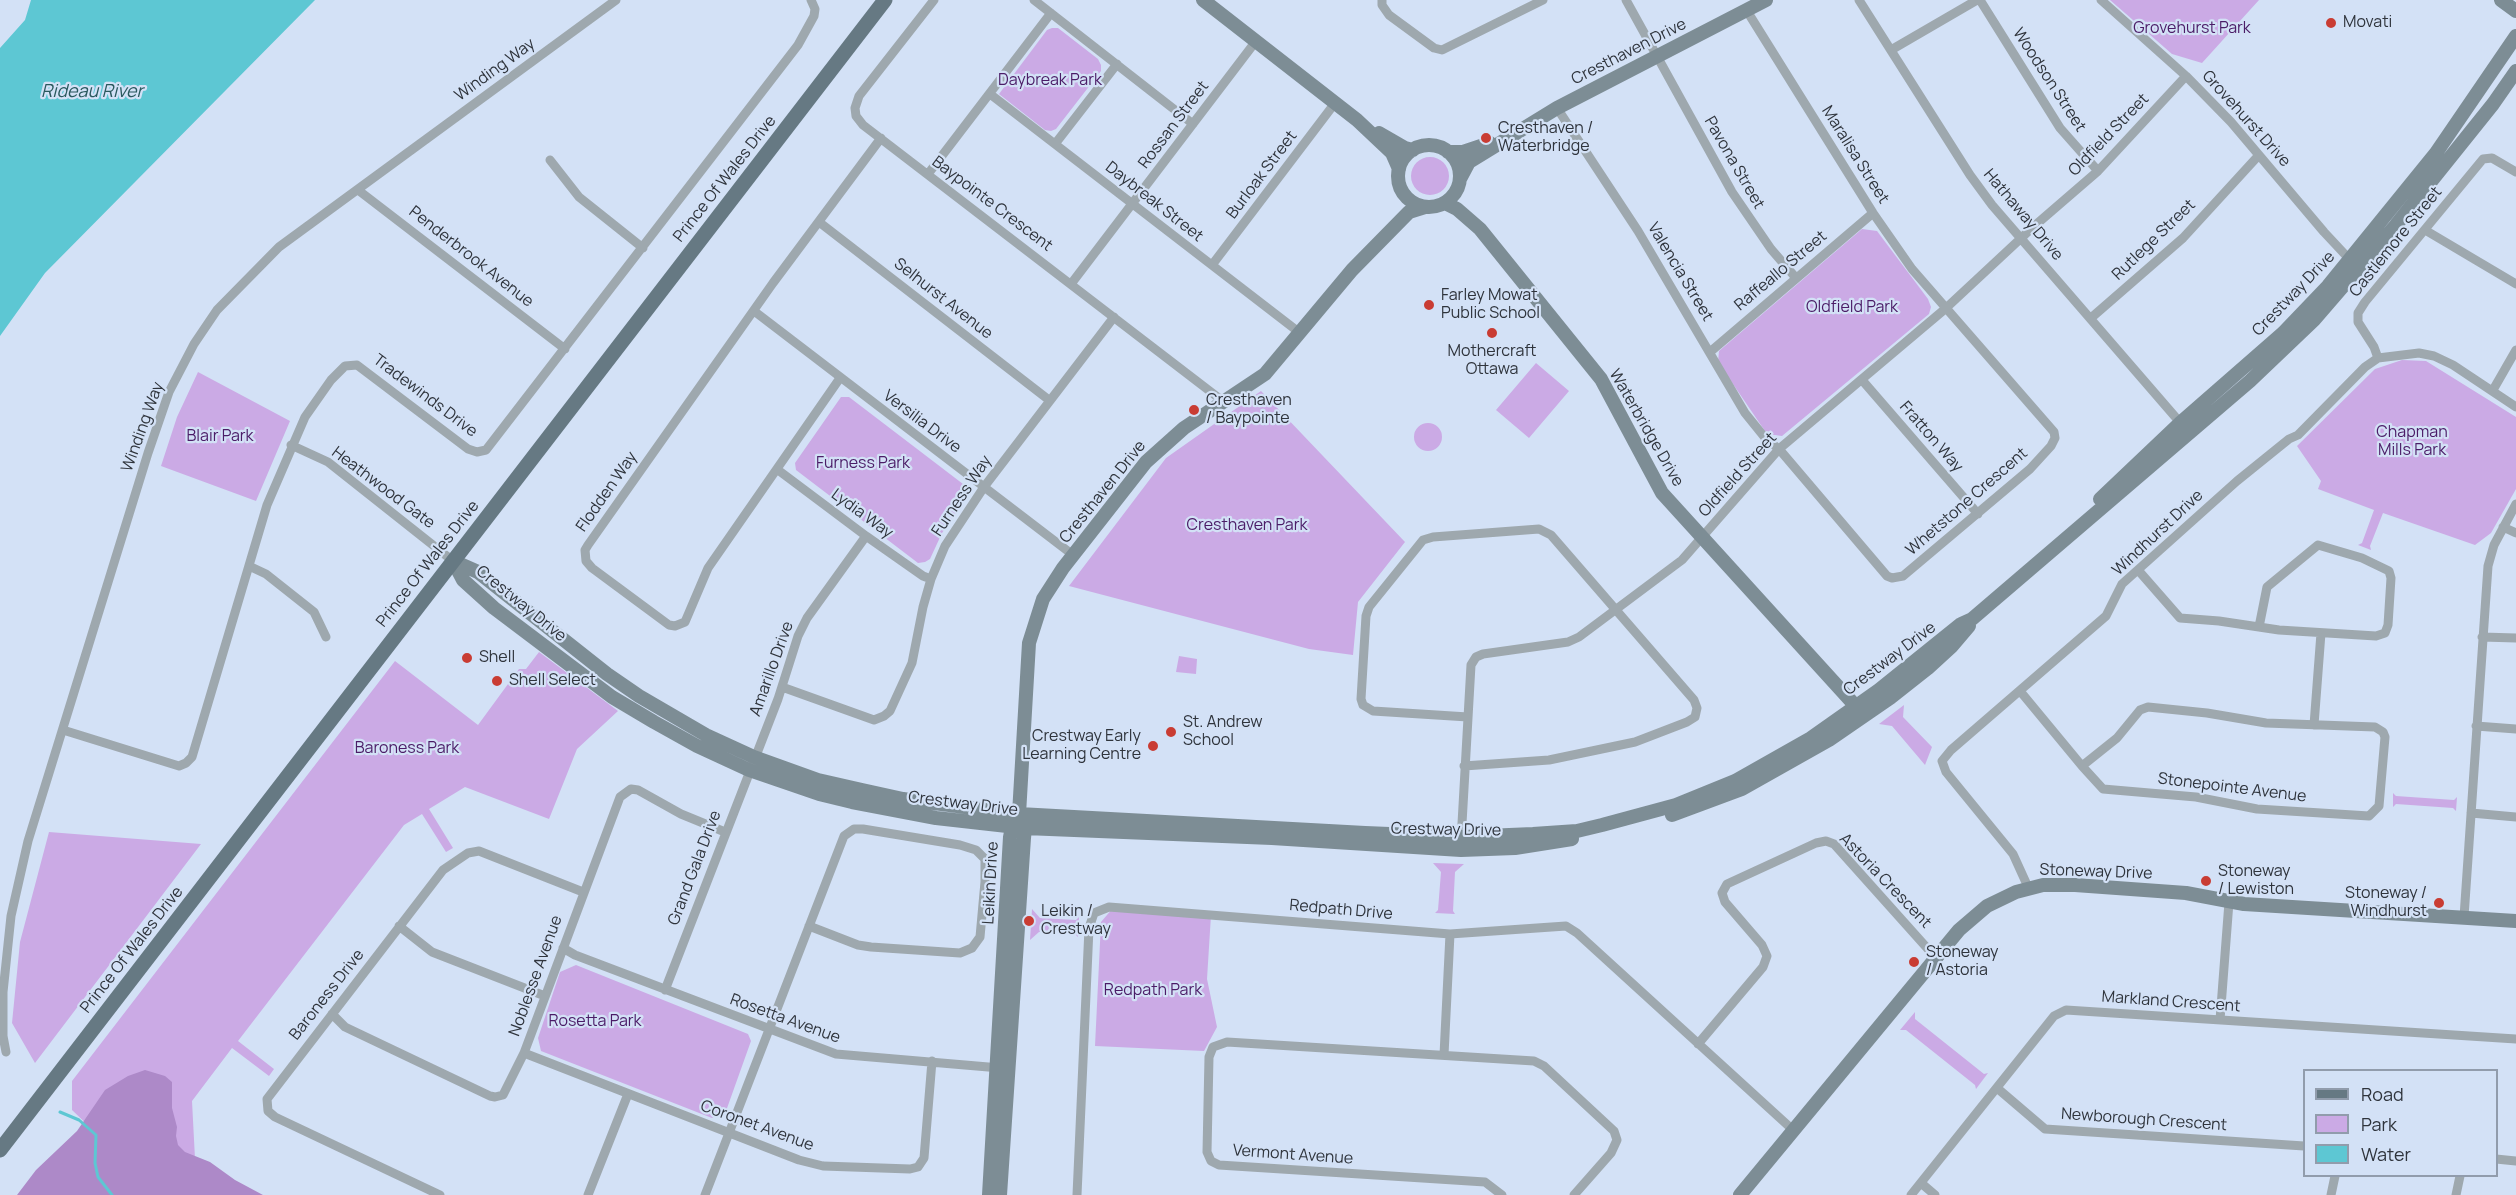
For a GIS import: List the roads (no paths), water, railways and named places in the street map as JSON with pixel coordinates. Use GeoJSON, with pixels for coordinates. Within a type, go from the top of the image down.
{"type":"FeatureCollection","features":[{"type":"Feature","properties":{"kind":"main road","name":"Prince Of Wales Drive"},"geometry":{"type":"LineString","coordinates":[[0,1150],[885,0]]}},
{"type":"Feature","properties":{"kind":"street","name":"Winding Way"},"geometry":{"type":"LineString","coordinates":[[6,1052],[2,1022],[3,992],[11,916],[28,841],[148,453],[169,392],[194,344],[217,310],[279,247],[616,0]]}},
{"type":"Feature","properties":{"kind":"street","name":"Tradewinds Drive"},"geometry":{"type":"LineString","coordinates":[[63,730],[179,766],[186,763],[192,757],[267,505],[305,417],[331,380],[345,366],[357,365],[468,448],[477,452],[486,450],[798,45],[814,16],[815,9],[811,0]]}},
{"type":"Feature","properties":{"kind":"street","name":"Baypointe Crescent"},"geometry":{"type":"LineString","coordinates":[[934,0],[859,96],[855,108],[856,116],[881,138],[1224,402]]}},
{"type":"Feature","properties":{"kind":"street"},"geometry":{"type":"LineString","coordinates":[[1034,0],[1193,124]]}},
{"type":"Feature","properties":{"kind":"street"},"geometry":{"type":"LineString","coordinates":[[1203,0],[1357,120],[1392,153],[1399,169]]}},
{"type":"Feature","properties":{"kind":"street"},"geometry":{"type":"LineString","coordinates":[[1382,0],[1382,5],[1389,15],[1434,48],[1442,50],[1543,0]]}},
{"type":"Feature","properties":{"kind":"street","name":"Pavona Street"},"geometry":{"type":"LineString","coordinates":[[1626,0],[1737,200],[1771,249],[1796,278]]}},
{"type":"Feature","properties":{"kind":"street","name":"Cresthaven Drive"},"geometry":{"type":"LineString","coordinates":[[1459,184],[1469,162],[1557,108],[1766,0]]}},
{"type":"Feature","properties":{"kind":"street","name":"Hathaway Drive"},"geometry":{"type":"LineString","coordinates":[[1859,0],[1970,175],[2021,239],[2184,428]]}},
{"type":"Feature","properties":{"kind":"street"},"geometry":{"type":"LineString","coordinates":[[1891,51],[1978,0]]}},
{"type":"Feature","properties":{"kind":"street","name":"Woodson Street"},"geometry":{"type":"LineString","coordinates":[[1978,0],[2060,128],[2098,171]]}},
{"type":"Feature","properties":{"kind":"street","name":"Grovehurst Drive"},"geometry":{"type":"LineString","coordinates":[[2101,0],[2186,76],[2355,264]]}},
{"type":"Feature","properties":{"kind":"street"},"geometry":{"type":"LineString","coordinates":[[2500,0],[2516,11]]}},
{"type":"Feature","properties":{"kind":"street","name":"Maralisa Street"},"geometry":{"type":"LineString","coordinates":[[1746,10],[1873,213],[1912,269],[1945,309]]}},
{"type":"Feature","properties":{"kind":"street"},"geometry":{"type":"LineString","coordinates":[[928,174],[1051,13]]}},
{"type":"Feature","properties":{"kind":"street","name":"Crestway Drive"},"geometry":{"type":"LineString","coordinates":[[2355,264],[2436,153],[2516,36]]}},
{"type":"Feature","properties":{"kind":"street","name":"Rossan Street"},"geometry":{"type":"LineString","coordinates":[[1071,284],[1256,41]]}},
{"type":"Feature","properties":{"kind":"street"},"geometry":{"type":"LineString","coordinates":[[1055,144],[1117,64]]}},
{"type":"Feature","properties":{"kind":"street","name":"Crestway Drive"},"geometry":{"type":"LineString","coordinates":[[752,764],[819,794],[882,810],[1018,828],[1461,843],[1577,831],[1676,805],[1735,781],[1860,711],[1879,690],[1961,624],[1972,619],[2060,542],[2078,520],[2184,428],[2355,264],[2469,134],[2516,70]]}},
{"type":"Feature","properties":{"kind":"street","name":"Oldfield Street"},"geometry":{"type":"LineString","coordinates":[[1461,843],[1472,665],[1476,657],[1483,654],[1568,642],[1579,637],[1682,560],[1779,449],[1945,309],[2098,171],[2186,76]]}},
{"type":"Feature","properties":{"kind":"street","name":"Daybreak Street"},"geometry":{"type":"LineString","coordinates":[[990,94],[1300,333]]}},
{"type":"Feature","properties":{"kind":"street","name":"Burloak Street"},"geometry":{"type":"LineString","coordinates":[[1212,265],[1335,103]]}},
{"type":"Feature","properties":{"kind":"street","name":"Valencia Street"},"geometry":{"type":"LineString","coordinates":[[1557,108],[1638,231],[1744,413],[1766,439],[1779,449]]}},
{"type":"Feature","properties":{"kind":"street"},"geometry":{"type":"LineString","coordinates":[[1357,120],[1400,146],[1413,150]]}},
{"type":"Feature","properties":{"kind":"street","name":"Cresthaven Drive"},"geometry":{"type":"LineString","coordinates":[[1448,152],[1463,152],[1510,137]]}},
{"type":"Feature","properties":{"kind":"street","name":"Flodden Way"},"geometry":{"type":"LineString","coordinates":[[840,378],[708,568],[687,618],[680,625],[669,626],[592,568],[586,561],[585,550],[588,545],[754,311],[881,138]]}},
{"type":"Feature","properties":{"kind":"street"},"geometry":{"type":"LineString","coordinates":[[1430,145],[1448,152],[1455,160],[1459,184],[1444,203],[1425,207],[1415,204],[1403,193],[1398,179],[1403,159],[1413,150],[1430,145]]}},
{"type":"Feature","properties":{"kind":"street","name":"Rutlege Street"},"geometry":{"type":"LineString","coordinates":[[2091,318],[2183,238],[2259,155]]}},
{"type":"Feature","properties":{"kind":"street","name":"Castlemore Street"},"geometry":{"type":"LineString","coordinates":[[2378,358],[2374,347],[2358,322],[2358,313],[2481,160],[2492,158],[2516,172]]}},
{"type":"Feature","properties":{"kind":"street"},"geometry":{"type":"LineString","coordinates":[[550,160],[579,197],[643,248]]}},
{"type":"Feature","properties":{"kind":"street","name":"Waterbridge Drive"},"geometry":{"type":"LineString","coordinates":[[1459,184],[1480,229]]}},
{"type":"Feature","properties":{"kind":"street","name":"Penderbrook Avenue"},"geometry":{"type":"LineString","coordinates":[[358,190],[565,349]]}},
{"type":"Feature","properties":{"kind":"street","name":"Cresthaven Drive"},"geometry":{"type":"LineString","coordinates":[[1380,243],[1401,205],[1403,193]]}},
{"type":"Feature","properties":{"kind":"street","name":"Waterbridge Drive"},"geometry":{"type":"LineString","coordinates":[[1444,203],[1457,209],[1480,229],[1601,379],[1656,483],[1702,538],[1860,711]]}},
{"type":"Feature","properties":{"kind":"street","name":"Cresthaven Drive"},"geometry":{"type":"LineString","coordinates":[[1019,814],[1029,643],[1043,599],[1073,555],[1146,462],[1184,428],[1265,374],[1352,270],[1409,212],[1425,207]]}},
{"type":"Feature","properties":{"kind":"street","name":"Raffeallo Street"},"geometry":{"type":"LineString","coordinates":[[1710,352],[1873,213]]}},
{"type":"Feature","properties":{"kind":"street","name":"Selhurst Avenue"},"geometry":{"type":"LineString","coordinates":[[819,222],[1049,400]]}},
{"type":"Feature","properties":{"kind":"street"},"geometry":{"type":"LineString","coordinates":[[2425,230],[2516,284]]}},
{"type":"Feature","properties":{"kind":"street","name":"Whetstone Crescent"},"geometry":{"type":"LineString","coordinates":[[1779,449],[1887,576],[1892,578],[1903,576],[1978,514],[2030,469],[2051,446],[2055,438],[2054,432],[1945,309]]}},
{"type":"Feature","properties":{"kind":"street","name":"Versilia Drive"},"geometry":{"type":"LineString","coordinates":[[754,311],[1073,555]]}},
{"type":"Feature","properties":{"kind":"street","name":"Furness Way"},"geometry":{"type":"LineString","coordinates":[[782,687],[874,720],[890,711],[912,663],[923,607],[931,579],[945,546],[984,488],[1114,317]]}},
{"type":"Feature","properties":{"kind":"street"},"geometry":{"type":"LineString","coordinates":[[2493,390],[2516,350]]}},
{"type":"Feature","properties":{"kind":"street"},"geometry":{"type":"LineString","coordinates":[[2378,358],[2419,352],[2434,356],[2453,365],[2516,407]]}},
{"type":"Feature","properties":{"kind":"street","name":"Windhurst Drive"},"geometry":{"type":"LineString","coordinates":[[2028,887],[2013,854],[1946,772],[1942,761],[1951,750],[2106,616],[2122,584],[2237,480],[2289,439],[2298,435],[2365,367],[2378,358]]}},
{"type":"Feature","properties":{"kind":"street","name":"Fratton Way"},"geometry":{"type":"LineString","coordinates":[[1862,380],[1978,514]]}},
{"type":"Feature","properties":{"kind":"street","name":"Heathwood Gate"},"geometry":{"type":"LineString","coordinates":[[291,445],[328,462],[453,561]]}},
{"type":"Feature","properties":{"kind":"street","name":"Lydia Way"},"geometry":{"type":"LineString","coordinates":[[778,470],[866,536],[923,576],[931,579]]}},
{"type":"Feature","properties":{"kind":"street"},"geometry":{"type":"LineString","coordinates":[[2464,917],[2488,566],[2494,545],[2516,504]]}},
{"type":"Feature","properties":{"kind":"street"},"geometry":{"type":"LineString","coordinates":[[2503,527],[2516,534]]}},
{"type":"Feature","properties":{"kind":"street"},"geometry":{"type":"LineString","coordinates":[[1464,766],[1549,760],[1609,748],[1667,731],[1695,717],[1697,708],[1694,700],[1551,535],[1539,529],[1456,535],[1423,540],[1369,608],[1366,616],[1361,699],[1364,705],[1373,711],[1468,717]]}},
{"type":"Feature","properties":{"kind":"street","name":"Amarillo Drive"},"geometry":{"type":"LineString","coordinates":[[752,764],[782,687],[798,636],[807,618],[866,536]]}},
{"type":"Feature","properties":{"kind":"street"},"geometry":{"type":"LineString","coordinates":[[2138,570],[2180,618],[2219,621],[2259,627],[2320,633],[2376,636],[2385,633],[2388,626],[2391,578],[2389,570],[2362,558],[2318,545],[2267,587],[2259,627]]}},
{"type":"Feature","properties":{"kind":"street","name":"Crestway Drive"},"geometry":{"type":"LineString","coordinates":[[453,561],[463,580],[494,608],[612,697],[697,746],[752,764],[903,800],[1019,814],[1461,843]]}},
{"type":"Feature","properties":{"kind":"street"},"geometry":{"type":"LineString","coordinates":[[249,566],[266,574],[314,612],[326,637]]}},
{"type":"Feature","properties":{"kind":"street"},"geometry":{"type":"LineString","coordinates":[[2314,725],[2320,633]]}},
{"type":"Feature","properties":{"kind":"street"},"geometry":{"type":"LineString","coordinates":[[2482,637],[2516,638]]}},
{"type":"Feature","properties":{"kind":"street","name":"Stonepointe Avenue"},"geometry":{"type":"LineString","coordinates":[[2020,691],[2082,766],[2103,789],[2196,797],[2257,809],[2369,816],[2379,806],[2385,736],[2375,727],[2266,723],[2207,713],[2148,707],[2140,710],[2117,738],[2082,766]]}},
{"type":"Feature","properties":{"kind":"street"},"geometry":{"type":"LineString","coordinates":[[2476,726],[2516,729]]}},
{"type":"Feature","properties":{"kind":"street","name":"Grand Gala Drive"},"geometry":{"type":"LineString","coordinates":[[665,990],[752,764]]}},
{"type":"Feature","properties":{"kind":"street","name":"Noblesse Avenue"},"geometry":{"type":"LineString","coordinates":[[332,1014],[345,1027],[495,1097],[503,1095],[524,1053],[620,797],[632,789],[638,790],[681,814],[725,832]]}},
{"type":"Feature","properties":{"kind":"street"},"geometry":{"type":"LineString","coordinates":[[2470,813],[2516,817]]}},
{"type":"Feature","properties":{"kind":"street","name":"Leikin Drive"},"geometry":{"type":"LineString","coordinates":[[1000,1195],[1003,1068],[1019,814]]}},
{"type":"Feature","properties":{"kind":"street"},"geometry":{"type":"LineString","coordinates":[[705,1195],[768,1029],[844,836],[854,829],[960,845],[976,850],[985,858],[980,937],[972,948],[960,952],[871,947],[858,945],[809,926]]}},
{"type":"Feature","properties":{"kind":"street","name":"Astoria Crescent"},"geometry":{"type":"LineString","coordinates":[[1698,1044],[1763,967],[1767,956],[1762,945],[1725,902],[1722,893],[1727,884],[1816,843],[1826,840],[1834,844],[1936,958]]}},
{"type":"Feature","properties":{"kind":"street","name":"Baroness Drive"},"geometry":{"type":"LineString","coordinates":[[440,1195],[275,1117],[266,1106],[269,1096],[443,870],[475,850],[583,892]]}},
{"type":"Feature","properties":{"kind":"street","name":"Stoneway Drive"},"geometry":{"type":"LineString","coordinates":[[1740,1195],[1936,958],[1976,914],[2006,896],[2028,887],[2075,885],[2153,890],[2186,893],[2229,902],[2516,921]]}},
{"type":"Feature","properties":{"kind":"street"},"geometry":{"type":"LineString","coordinates":[[2220,1020],[2229,902]]}},
{"type":"Feature","properties":{"kind":"street","name":"Redpath Drive"},"geometry":{"type":"LineString","coordinates":[[1077,1195],[1089,928],[1094,913],[1109,907],[1450,933],[1566,926],[1577,933],[1793,1130]]}},
{"type":"Feature","properties":{"kind":"street"},"geometry":{"type":"LineString","coordinates":[[399,926],[432,952],[545,996]]}},
{"type":"Feature","properties":{"kind":"street"},"geometry":{"type":"LineString","coordinates":[[1450,933],[1444,1055],[1534,1061],[1544,1066],[1614,1131],[1617,1140],[1611,1153],[1574,1195]]}},
{"type":"Feature","properties":{"kind":"street","name":"Rosetta Avenue"},"geometry":{"type":"LineString","coordinates":[[563,948],[575,955],[665,990],[836,1054],[1003,1068]]}},
{"type":"Feature","properties":{"kind":"street","name":"Markland Crescent"},"geometry":{"type":"LineString","coordinates":[[1911,1195],[2054,1016],[2066,1010],[2516,1039]]}},
{"type":"Feature","properties":{"kind":"street","name":"Vermont Avenue"},"geometry":{"type":"LineString","coordinates":[[1444,1055],[1227,1042],[1213,1047],[1209,1057],[1207,1152],[1211,1161],[1219,1165],[1485,1182],[1502,1195]]}},
{"type":"Feature","properties":{"kind":"street","name":"Coronet Avenue"},"geometry":{"type":"LineString","coordinates":[[524,1053],[800,1160],[823,1166],[910,1169],[918,1167],[924,1158],[932,1061]]}},
{"type":"Feature","properties":{"kind":"street","name":"Leikin Drive"},"geometry":{"type":"LineString","coordinates":[[989,1195],[1003,1068]]}},
{"type":"Feature","properties":{"kind":"street","name":"Newborough Crescent"},"geometry":{"type":"LineString","coordinates":[[1997,1088],[2045,1129],[2303,1146]]}},
{"type":"Feature","properties":{"kind":"street"},"geometry":{"type":"LineString","coordinates":[[588,1195],[628,1094]]}},
{"type":"Feature","properties":{"kind":"street"},"geometry":{"type":"LineString","coordinates":[[2498,1159],[2516,1161]]}},
{"type":"Feature","properties":{"kind":"street"},"geometry":{"type":"LineString","coordinates":[[2331,1195],[2335,1177]]}},
{"type":"Feature","properties":{"kind":"street"},"geometry":{"type":"LineString","coordinates":[[2456,1195],[2460,1177]]}},
{"type":"Feature","properties":{"kind":"street"},"geometry":{"type":"LineString","coordinates":[[1921,1183],[1935,1195]]}},
{"type":"Feature","properties":{"kind":"water","name":"Rideau River"},"geometry":{"type":"Polygon","coordinates":[[[31,0],[315,0],[45,273],[0,336],[0,48],[25,20],[31,0]]]}},
{"type":"Feature","properties":{"kind":"waterway"},"geometry":{"type":"LineString","coordinates":[[60,1112],[79,1120],[96,1135],[95,1163],[98,1177],[112,1195]]}},
{"type":"Feature","properties":{"kind":"place","name":"Movati"},"geometry":{"type":"Point","coordinates":[2331,23]}},
{"type":"Feature","properties":{"kind":"place","name":"Cresthaven / Waterbridge"},"geometry":{"type":"Point","coordinates":[1486,138]}},
{"type":"Feature","properties":{"kind":"place","name":"Farley Mowat Public School"},"geometry":{"type":"Point","coordinates":[1429,305]}},
{"type":"Feature","properties":{"kind":"place","name":"Mothercraft Ottawa"},"geometry":{"type":"Point","coordinates":[1492,333]}},
{"type":"Feature","properties":{"kind":"place","name":"Cresthaven / Baypointe"},"geometry":{"type":"Point","coordinates":[1194,410]}},
{"type":"Feature","properties":{"kind":"place","name":"Shell"},"geometry":{"type":"Point","coordinates":[467,658]}},
{"type":"Feature","properties":{"kind":"place","name":"Shell Select"},"geometry":{"type":"Point","coordinates":[497,681]}},
{"type":"Feature","properties":{"kind":"place","name":"St. Andrew School"},"geometry":{"type":"Point","coordinates":[1171,732]}},
{"type":"Feature","properties":{"kind":"place","name":"Crestway Early Learning Centre"},"geometry":{"type":"Point","coordinates":[1153,746]}},
{"type":"Feature","properties":{"kind":"place","name":"Stoneway / Lewiston"},"geometry":{"type":"Point","coordinates":[2206,881]}},
{"type":"Feature","properties":{"kind":"place","name":"Stoneway / Windhurst"},"geometry":{"type":"Point","coordinates":[2439,903]}},
{"type":"Feature","properties":{"kind":"place","name":"Leikin / Crestway"},"geometry":{"type":"Point","coordinates":[1029,921]}},
{"type":"Feature","properties":{"kind":"place","name":"Stoneway / Astoria"},"geometry":{"type":"Point","coordinates":[1914,962]}},
{"type":"Feature","properties":{"kind":"park label","name":"Grovehurst Park"},"geometry":{"type":"Point","coordinates":[2192,29]}},
{"type":"Feature","properties":{"kind":"park label","name":"Daybreak Park"},"geometry":{"type":"Point","coordinates":[1050,81]}},
{"type":"Feature","properties":{"kind":"park label","name":"Oldfield Park"},"geometry":{"type":"Point","coordinates":[1852,308]}},
{"type":"Feature","properties":{"kind":"park label","name":"Blair Park"},"geometry":{"type":"Point","coordinates":[220,437]}},
{"type":"Feature","properties":{"kind":"park label","name":"Chapman Mills Park"},"geometry":{"type":"Point","coordinates":[2412,442]}},
{"type":"Feature","properties":{"kind":"park label","name":"Furness Park"},"geometry":{"type":"Point","coordinates":[863,464]}},
{"type":"Feature","properties":{"kind":"park label","name":"Cresthaven Park"},"geometry":{"type":"Point","coordinates":[1247,526]}},
{"type":"Feature","properties":{"kind":"park label","name":"Baroness Park"},"geometry":{"type":"Point","coordinates":[407,749]}},
{"type":"Feature","properties":{"kind":"park label","name":"Redpath Park"},"geometry":{"type":"Point","coordinates":[1153,991]}},
{"type":"Feature","properties":{"kind":"park label","name":"Rosetta Park"},"geometry":{"type":"Point","coordinates":[595,1022]}}]}
